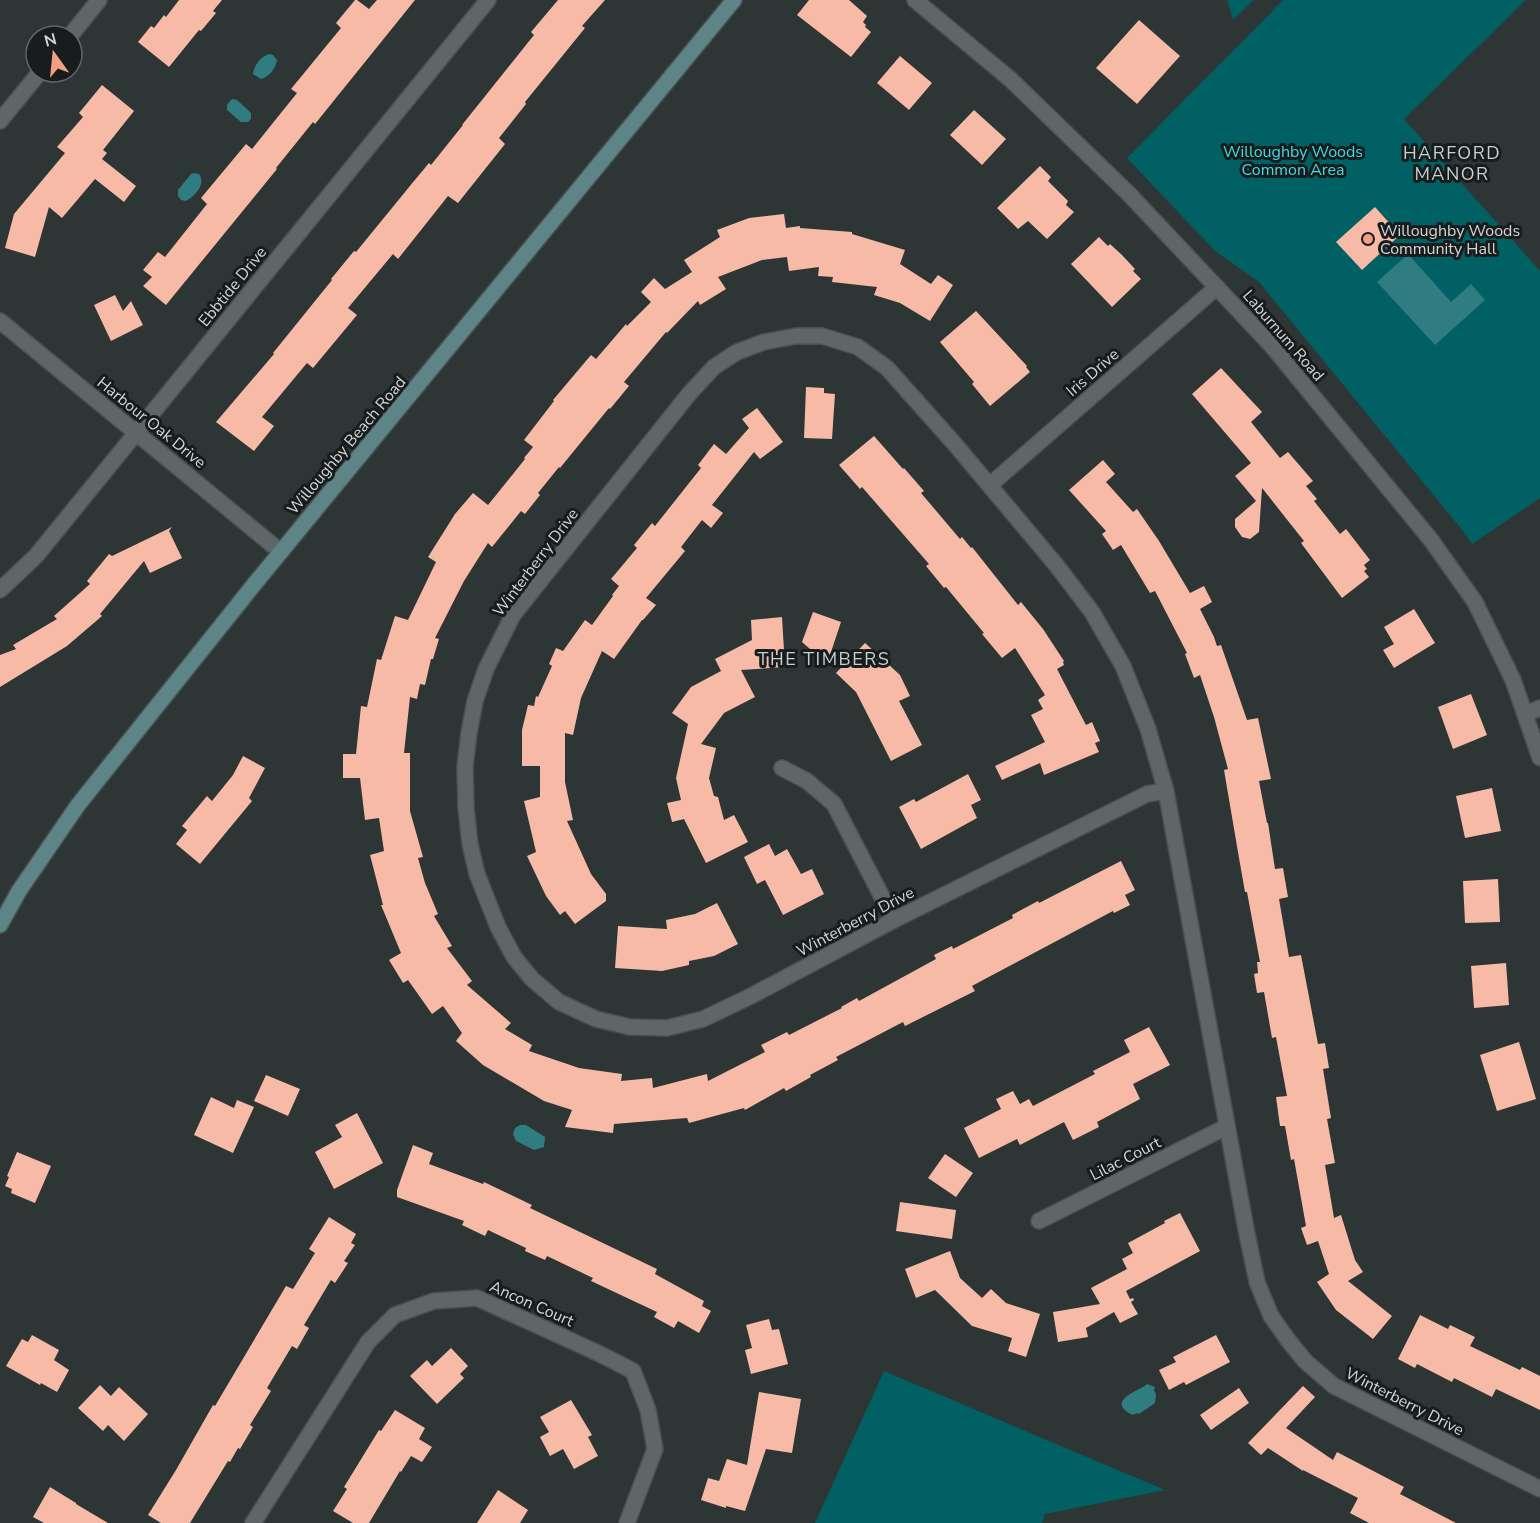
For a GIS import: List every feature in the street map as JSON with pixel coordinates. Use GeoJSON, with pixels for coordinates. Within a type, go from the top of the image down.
{"type":"FeatureCollection","features":[{"type":"Feature","properties":{"kind":"street","name":"Ebbtide Drive"},"geometry":{"type":"LineString","coordinates":[[0,590],[36,556],[488,0]]}},
{"type":"Feature","properties":{"kind":"street","name":"Willoughby Beach Road"},"geometry":{"type":"LineString","coordinates":[[0,925],[78,805],[281,552],[734,0]]}},
{"type":"Feature","properties":{"kind":"street","name":"Laburnum Road"},"geometry":{"type":"LineString","coordinates":[[915,0],[1010,79],[1129,194],[1271,345],[1431,540],[1475,602],[1513,680],[1533,711],[1540,758]]}},
{"type":"Feature","properties":{"kind":"street"},"geometry":{"type":"LineString","coordinates":[[78,24],[91,3]]}},
{"type":"Feature","properties":{"kind":"street"},"geometry":{"type":"LineString","coordinates":[[0,121],[30,84]]}},
{"type":"Feature","properties":{"kind":"street","name":"Iris Drive"},"geometry":{"type":"LineString","coordinates":[[990,485],[1217,287]]}},
{"type":"Feature","properties":{"kind":"street","name":"Harbour Oak Drive"},"geometry":{"type":"LineString","coordinates":[[0,321],[281,552]]}},
{"type":"Feature","properties":{"kind":"street","name":"Winterberry Drive"},"geometry":{"type":"LineString","coordinates":[[1166,792],[1147,794],[894,920],[703,1019],[668,1028],[630,1027],[596,1019],[559,1002],[532,978],[514,957],[498,927],[477,874],[470,844],[465,766],[468,733],[475,701],[486,669],[513,615],[689,394],[714,367],[736,352],[764,342],[796,336],[822,336],[858,347],[887,368],[990,485],[1092,612],[1123,666],[1149,729],[1166,792],[1226,1127],[1257,1282],[1271,1316],[1305,1361],[1334,1386],[1540,1489]]}},
{"type":"Feature","properties":{"kind":"street"},"geometry":{"type":"LineString","coordinates":[[782,768],[807,781],[834,804],[894,920]]}},
{"type":"Feature","properties":{"kind":"street","name":"Lilac Court"},"geometry":{"type":"LineString","coordinates":[[1039,1221],[1226,1127]]}},
{"type":"Feature","properties":{"kind":"street","name":"Ancon Court"},"geometry":{"type":"LineString","coordinates":[[253,1523],[368,1342],[395,1315],[434,1301],[477,1298],[633,1371],[648,1410],[655,1449],[627,1523]]}},
{"type":"Feature","properties":{"kind":"green space"},"geometry":{"type":"Polygon","coordinates":[[[1227,0],[1253,0],[1233,20],[1227,0]]]}},
{"type":"Feature","properties":{"kind":"green space","name":"Willoughby Woods Common Area"},"geometry":{"type":"Polygon","coordinates":[[[1283,0],[1526,0],[1404,119],[1540,271],[1540,498],[1472,544],[1259,282],[1215,251],[1127,158],[1283,0]]]}},
{"type":"Feature","properties":{"kind":"green space"},"geometry":{"type":"Polygon","coordinates":[[[884,1371],[1165,1490],[1045,1514],[1042,1523],[815,1523],[884,1371]]]}},
{"type":"Feature","properties":{"kind":"shaded area"},"geometry":{"type":"Polygon","coordinates":[[[270,54],[277,60],[274,69],[261,79],[253,74],[255,67],[258,61],[270,54]]]}},
{"type":"Feature","properties":{"kind":"shaded area"},"geometry":{"type":"Polygon","coordinates":[[[232,99],[237,100],[251,113],[251,119],[248,122],[241,122],[227,110],[227,105],[232,99]]]}},
{"type":"Feature","properties":{"kind":"shaded area"},"geometry":{"type":"Polygon","coordinates":[[[194,173],[199,174],[201,185],[193,196],[186,201],[181,200],[178,190],[194,173]]]}},
{"type":"Feature","properties":{"kind":"shaded area"},"geometry":{"type":"Polygon","coordinates":[[[1408,254],[1451,302],[1471,284],[1485,300],[1435,345],[1377,282],[1408,254]]]}},
{"type":"Feature","properties":{"kind":"shaded area"},"geometry":{"type":"Polygon","coordinates":[[[526,1125],[545,1137],[544,1147],[534,1150],[516,1141],[513,1134],[515,1128],[526,1125]]]}},
{"type":"Feature","properties":{"kind":"shaded area"},"geometry":{"type":"Polygon","coordinates":[[[1147,1384],[1155,1387],[1155,1403],[1139,1414],[1130,1414],[1123,1408],[1124,1399],[1147,1384]]]}},
{"type":"Feature","properties":{"kind":"building"},"geometry":{"type":"Polygon","coordinates":[[[179,0],[222,0],[213,11],[216,13],[169,67],[138,42],[151,26],[154,28],[164,15],[166,17],[179,0]]]}},
{"type":"Feature","properties":{"kind":"building"},"geometry":{"type":"Polygon","coordinates":[[[355,0],[369,9],[377,0],[415,0],[315,124],[313,122],[166,305],[143,286],[152,277],[143,270],[158,252],[165,257],[207,204],[201,198],[246,144],[252,149],[297,93],[291,89],[341,28],[336,23],[355,0]]]}},
{"type":"Feature","properties":{"kind":"building"},"geometry":{"type":"Polygon","coordinates":[[[558,0],[605,0],[582,26],[585,28],[525,102],[526,104],[499,138],[505,144],[458,203],[448,196],[398,259],[393,254],[348,308],[357,315],[313,368],[307,363],[262,417],[274,426],[254,451],[216,422],[274,354],[354,251],[356,252],[429,163],[431,165],[534,35],[531,32],[558,0]]]}},
{"type":"Feature","properties":{"kind":"building"},"geometry":{"type":"Polygon","coordinates":[[[809,0],[849,0],[867,16],[863,22],[871,32],[851,57],[797,15],[809,0]]]}},
{"type":"Feature","properties":{"kind":"building"},"geometry":{"type":"Polygon","coordinates":[[[1139,20],[1180,56],[1137,104],[1096,68],[1139,20]]]}},
{"type":"Feature","properties":{"kind":"building"},"geometry":{"type":"Polygon","coordinates":[[[900,56],[932,83],[909,110],[877,83],[900,56]]]}},
{"type":"Feature","properties":{"kind":"building"},"geometry":{"type":"Polygon","coordinates":[[[102,85],[134,111],[103,150],[107,153],[102,159],[136,186],[124,202],[95,179],[62,218],[49,207],[35,257],[5,248],[14,214],[65,153],[57,147],[83,117],[79,113],[102,85]]]}},
{"type":"Feature","properties":{"kind":"building"},"geometry":{"type":"Polygon","coordinates":[[[974,110],[1006,139],[982,165],[950,135],[974,110]]]}},
{"type":"Feature","properties":{"kind":"building"},"geometry":{"type":"Polygon","coordinates":[[[1040,166],[1051,177],[1048,181],[1068,201],[1066,205],[1074,212],[1047,239],[1028,221],[1018,229],[997,208],[1040,166]]]}},
{"type":"Feature","properties":{"kind":"building","name":"Willoughby Woods Community Hall"},"geometry":{"type":"Polygon","coordinates":[[[1375,207],[1400,235],[1362,270],[1336,242],[1375,207]]]}},
{"type":"Feature","properties":{"kind":"building"},"geometry":{"type":"Polygon","coordinates":[[[784,214],[786,228],[800,226],[800,228],[852,232],[852,234],[905,250],[900,264],[931,284],[938,275],[953,285],[930,321],[900,303],[874,295],[877,287],[832,282],[833,277],[818,276],[819,267],[789,271],[787,257],[762,260],[718,277],[726,289],[700,305],[698,301],[666,332],[624,382],[629,386],[559,467],[525,514],[521,511],[492,547],[488,543],[464,581],[435,638],[439,639],[433,659],[431,659],[425,685],[420,684],[417,699],[410,697],[404,753],[410,753],[410,811],[423,857],[418,858],[425,883],[438,914],[434,916],[452,946],[447,948],[472,981],[467,985],[511,1023],[505,1029],[532,1045],[529,1051],[579,1068],[622,1074],[621,1081],[652,1078],[653,1088],[707,1074],[708,1081],[765,1052],[761,1045],[787,1032],[789,1035],[857,998],[859,1001],[936,959],[934,955],[952,946],[953,949],[1013,918],[1012,915],[1038,901],[1039,903],[1121,861],[1135,890],[1125,895],[1130,905],[1114,913],[1113,911],[972,986],[975,991],[905,1026],[903,1022],[836,1057],[838,1060],[810,1075],[811,1077],[786,1091],[784,1088],[745,1110],[744,1108],[689,1123],[687,1118],[614,1124],[613,1133],[565,1127],[572,1110],[544,1101],[483,1065],[456,1041],[462,1033],[443,1006],[432,1014],[408,980],[403,983],[389,960],[401,953],[381,905],[383,905],[370,855],[384,851],[379,818],[365,820],[360,778],[343,778],[343,754],[356,754],[361,706],[367,707],[377,659],[381,660],[395,616],[408,620],[436,562],[428,557],[455,514],[473,493],[488,505],[533,447],[524,440],[553,400],[591,355],[596,359],[626,324],[627,326],[651,302],[641,292],[654,278],[665,289],[692,272],[684,260],[720,237],[717,230],[749,218],[784,214]]]}},
{"type":"Feature","properties":{"kind":"building"},"geometry":{"type":"Polygon","coordinates":[[[1099,237],[1122,255],[1141,279],[1112,307],[1071,264],[1099,237]]]}},
{"type":"Feature","properties":{"kind":"building"},"geometry":{"type":"Polygon","coordinates":[[[115,295],[123,311],[131,301],[143,325],[111,341],[94,305],[115,295]]]}},
{"type":"Feature","properties":{"kind":"building"},"geometry":{"type":"Polygon","coordinates":[[[976,311],[1030,372],[990,406],[972,384],[974,382],[940,342],[976,311]]]}},
{"type":"Feature","properties":{"kind":"building"},"geometry":{"type":"Polygon","coordinates":[[[1221,368],[1262,412],[1251,422],[1280,458],[1288,452],[1313,481],[1306,486],[1317,499],[1314,501],[1340,534],[1346,529],[1370,560],[1364,565],[1367,569],[1364,571],[1369,577],[1342,598],[1301,543],[1304,541],[1262,488],[1259,532],[1250,539],[1242,537],[1235,527],[1235,519],[1256,501],[1235,476],[1251,463],[1192,394],[1221,368]]]}},
{"type":"Feature","properties":{"kind":"building"},"geometry":{"type":"Polygon","coordinates":[[[806,387],[824,388],[824,393],[835,394],[832,439],[804,438],[806,387]]]}},
{"type":"Feature","properties":{"kind":"building"},"geometry":{"type":"Polygon","coordinates":[[[757,408],[783,442],[760,459],[754,452],[712,505],[723,513],[711,528],[702,520],[681,547],[685,551],[646,598],[656,605],[642,620],[614,659],[602,651],[581,698],[573,735],[565,733],[565,782],[573,820],[567,821],[591,874],[606,894],[606,901],[575,924],[565,911],[560,915],[546,896],[527,856],[536,852],[524,801],[540,797],[540,766],[522,766],[522,730],[528,705],[534,706],[536,696],[538,697],[552,666],[549,664],[556,648],[563,651],[585,620],[592,625],[613,596],[619,586],[611,579],[637,548],[634,545],[652,523],[655,526],[701,468],[698,465],[714,444],[726,454],[749,428],[742,419],[757,408]]]}},
{"type":"Feature","properties":{"kind":"building"},"geometry":{"type":"Polygon","coordinates":[[[874,436],[924,491],[921,493],[960,539],[962,537],[972,547],[1018,605],[1021,602],[1043,629],[1064,661],[1064,665],[1057,669],[1086,725],[1092,722],[1100,741],[1095,743],[1099,752],[1044,775],[1040,763],[1002,780],[995,766],[1045,742],[1031,715],[1043,709],[1038,700],[1045,695],[1015,648],[1002,658],[946,587],[944,588],[926,566],[929,564],[862,487],[860,489],[839,465],[874,436]]]}},
{"type":"Feature","properties":{"kind":"building"},"geometry":{"type":"Polygon","coordinates":[[[1103,460],[1115,474],[1106,482],[1133,512],[1137,509],[1190,593],[1204,586],[1212,602],[1200,609],[1217,646],[1221,645],[1247,720],[1258,718],[1271,779],[1259,781],[1275,869],[1283,868],[1288,897],[1279,899],[1289,957],[1301,955],[1318,1044],[1325,1043],[1329,1068],[1323,1069],[1331,1118],[1327,1119],[1335,1163],[1325,1165],[1334,1218],[1341,1215],[1355,1260],[1363,1272],[1348,1281],[1392,1316],[1373,1339],[1336,1310],[1317,1282],[1329,1274],[1318,1241],[1307,1245],[1301,1228],[1306,1226],[1294,1159],[1291,1160],[1285,1126],[1280,1126],[1276,1097],[1287,1096],[1276,1037],[1272,1038],[1264,992],[1257,993],[1254,974],[1258,973],[1257,962],[1260,962],[1247,892],[1245,892],[1224,770],[1228,769],[1200,675],[1194,678],[1185,654],[1187,653],[1155,591],[1150,593],[1121,545],[1113,550],[1102,534],[1106,531],[1069,490],[1103,460]]]}},
{"type":"Feature","properties":{"kind":"building"},"geometry":{"type":"Polygon","coordinates":[[[172,527],[169,531],[182,558],[150,573],[144,561],[100,614],[102,616],[67,646],[0,687],[0,655],[16,649],[13,645],[57,619],[54,616],[90,584],[87,581],[109,554],[112,556],[172,527]]]}},
{"type":"Feature","properties":{"kind":"building"},"geometry":{"type":"Polygon","coordinates":[[[1414,609],[1435,643],[1394,668],[1383,650],[1394,644],[1384,627],[1414,609]]]}},
{"type":"Feature","properties":{"kind":"building"},"geometry":{"type":"Polygon","coordinates":[[[813,612],[841,622],[827,664],[802,642],[813,612]]]}},
{"type":"Feature","properties":{"kind":"building"},"geometry":{"type":"Polygon","coordinates":[[[782,617],[785,667],[741,670],[755,697],[724,713],[701,744],[716,748],[709,778],[714,796],[718,797],[724,820],[734,815],[748,842],[706,863],[684,819],[672,822],[667,803],[681,800],[676,778],[688,724],[672,713],[691,687],[721,671],[715,659],[752,640],[751,620],[782,617]]]}},
{"type":"Feature","properties":{"kind":"building"},"geometry":{"type":"Polygon","coordinates":[[[865,643],[900,675],[910,696],[899,701],[922,745],[891,761],[856,692],[836,673],[865,643]]]}},
{"type":"Feature","properties":{"kind":"building"},"geometry":{"type":"Polygon","coordinates":[[[1471,694],[1487,735],[1453,749],[1438,707],[1471,694]]]}},
{"type":"Feature","properties":{"kind":"building"},"geometry":{"type":"Polygon","coordinates":[[[243,756],[265,768],[249,798],[252,801],[200,864],[176,844],[187,830],[182,826],[207,796],[212,801],[233,775],[243,756]]]}},
{"type":"Feature","properties":{"kind":"building"},"geometry":{"type":"Polygon","coordinates":[[[968,774],[981,800],[971,805],[977,818],[921,849],[899,807],[914,799],[916,802],[968,774]]]}},
{"type":"Feature","properties":{"kind":"building"},"geometry":{"type":"Polygon","coordinates":[[[1492,788],[1501,831],[1465,838],[1456,796],[1492,788]]]}},
{"type":"Feature","properties":{"kind":"building"},"geometry":{"type":"Polygon","coordinates":[[[769,844],[775,856],[787,849],[801,874],[812,869],[824,894],[783,915],[765,880],[757,884],[744,857],[769,844]]]}},
{"type":"Feature","properties":{"kind":"building"},"geometry":{"type":"Polygon","coordinates":[[[1498,879],[1500,922],[1465,923],[1463,881],[1498,879]]]}},
{"type":"Feature","properties":{"kind":"building"},"geometry":{"type":"Polygon","coordinates":[[[717,903],[738,944],[714,956],[689,961],[689,965],[662,971],[615,968],[618,926],[667,929],[666,920],[695,914],[717,903]]]}},
{"type":"Feature","properties":{"kind":"building"},"geometry":{"type":"Polygon","coordinates":[[[1506,963],[1509,1005],[1474,1008],[1471,966],[1506,963]]]}},
{"type":"Feature","properties":{"kind":"building"},"geometry":{"type":"Polygon","coordinates":[[[1149,1027],[1170,1065],[1133,1084],[1140,1099],[1097,1122],[1099,1127],[1073,1140],[1064,1122],[1020,1145],[1017,1139],[979,1158],[964,1128],[1001,1109],[996,1099],[1013,1091],[1020,1104],[1029,1099],[1033,1106],[1095,1074],[1093,1071],[1130,1052],[1124,1040],[1149,1027]]]}},
{"type":"Feature","properties":{"kind":"building"},"geometry":{"type":"Polygon","coordinates":[[[1519,1042],[1536,1099],[1497,1111],[1480,1055],[1519,1042]]]}},
{"type":"Feature","properties":{"kind":"building"},"geometry":{"type":"Polygon","coordinates":[[[266,1075],[300,1089],[288,1116],[254,1101],[266,1075]]]}},
{"type":"Feature","properties":{"kind":"building"},"geometry":{"type":"Polygon","coordinates":[[[211,1097],[234,1108],[237,1100],[254,1107],[233,1153],[194,1135],[211,1097]]]}},
{"type":"Feature","properties":{"kind":"building"},"geometry":{"type":"Polygon","coordinates":[[[357,1113],[383,1163],[334,1189],[315,1152],[342,1137],[335,1125],[357,1113]]]}},
{"type":"Feature","properties":{"kind":"building"},"geometry":{"type":"Polygon","coordinates":[[[413,1145],[433,1153],[429,1164],[483,1184],[484,1182],[532,1205],[530,1208],[657,1269],[655,1274],[704,1301],[702,1306],[711,1311],[699,1333],[678,1321],[674,1328],[654,1317],[657,1312],[591,1281],[593,1278],[547,1256],[545,1260],[488,1230],[485,1236],[462,1225],[464,1221],[397,1197],[397,1190],[413,1145]]]}},
{"type":"Feature","properties":{"kind":"building"},"geometry":{"type":"Polygon","coordinates":[[[17,1152],[51,1166],[35,1203],[11,1193],[12,1189],[5,1186],[17,1152]]]}},
{"type":"Feature","properties":{"kind":"building"},"geometry":{"type":"Polygon","coordinates":[[[945,1154],[973,1173],[956,1197],[928,1178],[945,1154]]]}},
{"type":"Feature","properties":{"kind":"building"},"geometry":{"type":"Polygon","coordinates":[[[900,1202],[956,1210],[952,1239],[896,1231],[900,1202]]]}},
{"type":"Feature","properties":{"kind":"building"},"geometry":{"type":"Polygon","coordinates":[[[1180,1213],[1200,1251],[1126,1291],[1130,1299],[1133,1298],[1131,1302],[1138,1314],[1120,1323],[1114,1312],[1086,1328],[1088,1337],[1058,1342],[1053,1312],[1100,1304],[1091,1288],[1127,1269],[1122,1259],[1133,1253],[1128,1243],[1180,1213]]]}},
{"type":"Feature","properties":{"kind":"building"},"geometry":{"type":"Polygon","coordinates":[[[329,1217],[356,1234],[351,1243],[355,1245],[344,1261],[348,1263],[335,1283],[331,1280],[304,1325],[309,1328],[297,1349],[292,1346],[267,1388],[271,1391],[250,1425],[253,1427],[240,1449],[238,1448],[230,1462],[228,1461],[190,1523],[161,1523],[148,1515],[286,1286],[293,1289],[315,1253],[309,1249],[329,1217]]]}},
{"type":"Feature","properties":{"kind":"building"},"geometry":{"type":"Polygon","coordinates":[[[950,1251],[960,1278],[982,1298],[991,1289],[1006,1303],[1040,1314],[1026,1357],[1008,1351],[1012,1338],[972,1326],[935,1290],[916,1298],[905,1269],[950,1251]]]}},
{"type":"Feature","properties":{"kind":"building"},"geometry":{"type":"Polygon","coordinates":[[[1420,1315],[1448,1329],[1450,1325],[1475,1337],[1470,1346],[1520,1370],[1522,1367],[1540,1376],[1540,1410],[1496,1389],[1492,1397],[1454,1378],[1452,1382],[1417,1364],[1415,1368],[1398,1359],[1420,1315]]]}},
{"type":"Feature","properties":{"kind":"building"},"geometry":{"type":"Polygon","coordinates":[[[769,1319],[772,1330],[779,1329],[788,1364],[751,1374],[745,1350],[752,1348],[746,1325],[769,1319]]]}},
{"type":"Feature","properties":{"kind":"building"},"geometry":{"type":"Polygon","coordinates":[[[32,1335],[59,1350],[54,1360],[69,1370],[57,1392],[6,1366],[22,1339],[28,1342],[32,1335]]]}},
{"type":"Feature","properties":{"kind":"building"},"geometry":{"type":"Polygon","coordinates":[[[1216,1335],[1230,1362],[1186,1385],[1184,1382],[1169,1390],[1159,1370],[1176,1362],[1173,1357],[1216,1335]]]}},
{"type":"Feature","properties":{"kind":"building"},"geometry":{"type":"Polygon","coordinates":[[[451,1348],[468,1366],[460,1374],[464,1378],[437,1404],[410,1376],[427,1360],[432,1366],[451,1348]]]}},
{"type":"Feature","properties":{"kind":"building"},"geometry":{"type":"Polygon","coordinates":[[[100,1385],[111,1396],[119,1387],[148,1414],[124,1441],[108,1425],[103,1431],[78,1408],[100,1385]]]}},
{"type":"Feature","properties":{"kind":"building"},"geometry":{"type":"Polygon","coordinates":[[[1303,1386],[1315,1397],[1286,1428],[1333,1460],[1337,1452],[1404,1487],[1400,1494],[1456,1523],[1369,1523],[1350,1513],[1358,1498],[1303,1471],[1268,1448],[1261,1455],[1248,1443],[1303,1386]]]}},
{"type":"Feature","properties":{"kind":"building"},"geometry":{"type":"Polygon","coordinates":[[[1239,1388],[1249,1403],[1211,1430],[1200,1415],[1239,1388]]]}},
{"type":"Feature","properties":{"kind":"building"},"geometry":{"type":"Polygon","coordinates":[[[759,1392],[801,1399],[792,1453],[766,1449],[745,1511],[701,1500],[708,1478],[719,1481],[727,1459],[747,1465],[759,1392]]]}},
{"type":"Feature","properties":{"kind":"building"},"geometry":{"type":"Polygon","coordinates":[[[571,1400],[592,1435],[588,1437],[598,1456],[574,1469],[563,1449],[550,1456],[540,1437],[549,1432],[540,1417],[571,1400]]]}},
{"type":"Feature","properties":{"kind":"building"},"geometry":{"type":"Polygon","coordinates":[[[395,1410],[425,1428],[419,1439],[432,1447],[422,1462],[411,1456],[369,1523],[353,1523],[333,1511],[347,1489],[344,1487],[379,1430],[381,1431],[395,1410]]]}},
{"type":"Feature","properties":{"kind":"building"},"geometry":{"type":"Polygon","coordinates":[[[50,1487],[108,1523],[44,1523],[33,1517],[50,1487]]]}},
{"type":"Feature","properties":{"kind":"building"},"geometry":{"type":"Polygon","coordinates":[[[498,1490],[528,1510],[520,1523],[477,1523],[498,1490]]]}},
{"type":"Feature","properties":{"kind":"place","name":"Willoughby Woods Community Hall"},"geometry":{"type":"Point","coordinates":[1368,239]}},
{"type":"Feature","properties":{"kind":"district","name":"HARFORD MANOR"},"geometry":{"type":"Point","coordinates":[1452,163]}},
{"type":"Feature","properties":{"kind":"district","name":"THE TIMBERS"},"geometry":{"type":"Point","coordinates":[824,659]}}]}
